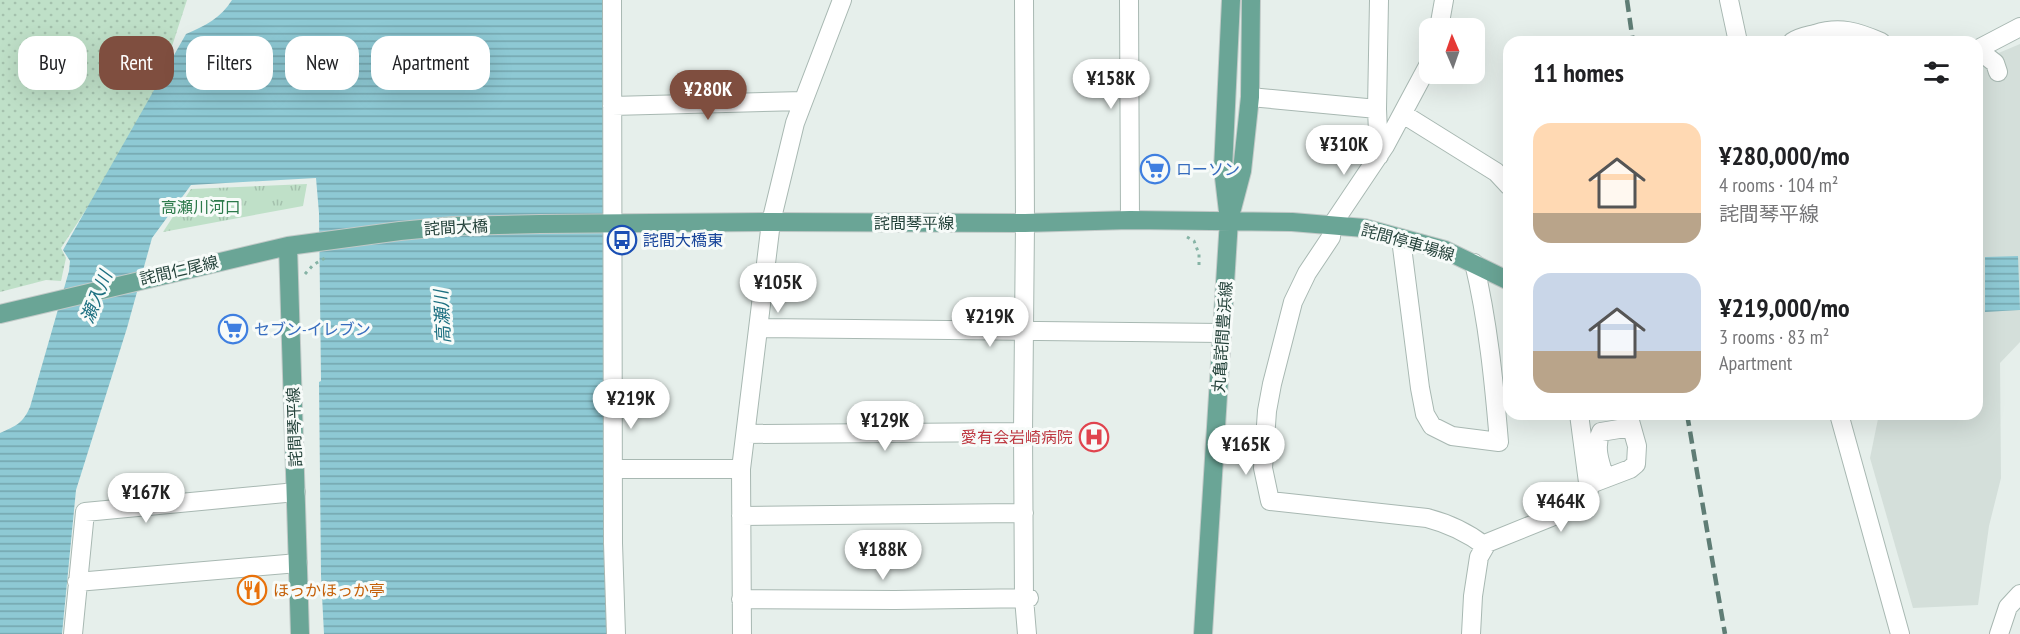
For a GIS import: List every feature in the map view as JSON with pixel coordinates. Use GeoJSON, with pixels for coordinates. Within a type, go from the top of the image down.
{"type":"FeatureCollection","features":[{"type":"Feature","properties":{"kind":"main road","name":"丸亀詫間豊浜線"},"geometry":{"type":"LineString","coordinates":[[1203,634],[1229,220],[1223,169],[1231,0]]}},
{"type":"Feature","properties":{"kind":"main road","name":"丸亀詫間豊浜線"},"geometry":{"type":"LineString","coordinates":[[1229,220],[1242,171],[1250,97],[1251,0]]}},
{"type":"Feature","properties":{"kind":"main road","name":"詫間琴平線"},"geometry":{"type":"LineString","coordinates":[[606,224],[1229,220]]}},
{"type":"Feature","properties":{"kind":"main road","name":"詫間停車場線"},"geometry":{"type":"LineString","coordinates":[[1229,220],[1364,228],[1445,250],[1503,278]]}},
{"type":"Feature","properties":{"kind":"main road","name":"詫間大橋"},"geometry":{"type":"LineString","coordinates":[[288,246],[453,226],[606,224]]}},
{"type":"Feature","properties":{"kind":"main road","name":"詫間琴平線"},"geometry":{"type":"LineString","coordinates":[[288,246],[300,634]]}},
{"type":"Feature","properties":{"kind":"main road","name":"詫間仁尾線"},"geometry":{"type":"LineString","coordinates":[[0,314],[288,246]]}},
{"type":"Feature","properties":{"kind":"street"},"geometry":{"type":"LineString","coordinates":[[612,0],[612,106],[606,224],[616,634]]}},
{"type":"Feature","properties":{"kind":"street"},"geometry":{"type":"LineString","coordinates":[[742,634],[741,469],[771,222],[795,123],[842,0]]}},
{"type":"Feature","properties":{"kind":"street"},"geometry":{"type":"LineString","coordinates":[[1024,0],[1023,432],[1027,634]]}},
{"type":"Feature","properties":{"kind":"street"},"geometry":{"type":"LineString","coordinates":[[1129,0],[1130,220]]}},
{"type":"Feature","properties":{"kind":"street"},"geometry":{"type":"LineString","coordinates":[[1378,156],[1379,0]]}},
{"type":"Feature","properties":{"kind":"street"},"geometry":{"type":"LineString","coordinates":[[1441,18],[1444,0]]}},
{"type":"Feature","properties":{"kind":"street"},"geometry":{"type":"LineString","coordinates":[[1729,0],[1737,36]]}},
{"type":"Feature","properties":{"kind":"street"},"geometry":{"type":"LineString","coordinates":[[1983,46],[2020,27]]}},
{"type":"Feature","properties":{"kind":"street"},"geometry":{"type":"LineString","coordinates":[[1807,36],[1830,29],[1852,30],[1866,36]]}},
{"type":"Feature","properties":{"kind":"street"},"geometry":{"type":"LineString","coordinates":[[1983,54],[1995,63],[1998,72]]}},
{"type":"Feature","properties":{"kind":"street"},"geometry":{"type":"LineString","coordinates":[[1419,83],[1378,156],[1332,225],[1331,237],[1307,273],[1293,302],[1267,411],[1263,468],[1270,501],[1427,518],[1468,532],[1485,546]]}},
{"type":"Feature","properties":{"kind":"street"},"geometry":{"type":"LineString","coordinates":[[1250,97],[1377,110]]}},
{"type":"Feature","properties":{"kind":"street"},"geometry":{"type":"LineString","coordinates":[[612,106],[803,100]]}},
{"type":"Feature","properties":{"kind":"street"},"geometry":{"type":"LineString","coordinates":[[1403,114],[1496,172],[1503,180]]}},
{"type":"Feature","properties":{"kind":"street"},"geometry":{"type":"LineString","coordinates":[[1401,238],[1425,414],[1432,426],[1452,436],[1499,442],[1496,397],[1474,263]]}},
{"type":"Feature","properties":{"kind":"street"},"geometry":{"type":"LineString","coordinates":[[758,328],[1222,333]]}},
{"type":"Feature","properties":{"kind":"street"},"geometry":{"type":"LineString","coordinates":[[1580,420],[1596,482]]}},
{"type":"Feature","properties":{"kind":"street"},"geometry":{"type":"LineString","coordinates":[[1471,634],[1473,596],[1479,557],[1487,543],[1583,502],[1596,482],[1630,469],[1636,464],[1637,446],[1629,420],[1602,432],[1598,440],[1596,482]]}},
{"type":"Feature","properties":{"kind":"street"},"geometry":{"type":"LineString","coordinates":[[1841,420],[1900,634]]}},
{"type":"Feature","properties":{"kind":"street"},"geometry":{"type":"LineString","coordinates":[[746,434],[1023,432]]}},
{"type":"Feature","properties":{"kind":"street"},"geometry":{"type":"LineString","coordinates":[[613,469],[741,469]]}},
{"type":"Feature","properties":{"kind":"street"},"geometry":{"type":"LineString","coordinates":[[73,634],[85,512],[296,492]]}},
{"type":"Feature","properties":{"kind":"street"},"geometry":{"type":"LineString","coordinates":[[741,516],[1024,513]]}},
{"type":"Feature","properties":{"kind":"street"},"geometry":{"type":"LineString","coordinates":[[77,582],[298,563]]}},
{"type":"Feature","properties":{"kind":"street"},"geometry":{"type":"LineString","coordinates":[[1999,634],[2008,607],[2020,594]]}},
{"type":"Feature","properties":{"kind":"street"},"geometry":{"type":"LineString","coordinates":[[741,599],[1027,598]]}},
{"type":"Feature","properties":{"kind":"shaded area"},"geometry":{"type":"Polygon","coordinates":[[[2020,44],[2020,342],[2000,363],[2001,478],[1989,526],[1978,605],[1913,608],[1870,458],[1878,420],[1983,420],[1983,59],[2020,44]]]}},
{"type":"Feature","properties":{"kind":"green space"},"geometry":{"type":"Polygon","coordinates":[[[0,0],[187,0],[174,40],[174,36],[99,36],[99,90],[155,90],[112,170],[61,248],[66,258],[61,281],[46,280],[0,292],[0,0]]]}},
{"type":"Feature","properties":{"kind":"green space","name":"高瀬川河口"},"geometry":{"type":"Polygon","coordinates":[[[307,184],[303,206],[163,232],[191,189],[307,184]]]}},
{"type":"Feature","properties":{"kind":"water"},"geometry":{"type":"Polygon","coordinates":[[[232,0],[604,0],[604,525],[609,634],[324,634],[321,576],[319,213],[316,178],[191,185],[152,238],[127,328],[76,490],[62,634],[0,634],[0,433],[25,417],[30,407],[69,271],[70,261],[63,250],[154,90],[174,90],[174,55],[186,34],[212,21],[232,0]]]}},
{"type":"Feature","properties":{"kind":"water"},"geometry":{"type":"Polygon","coordinates":[[[2018,256],[2020,310],[1985,312],[1985,257],[2018,256]]]}},
{"type":"Feature","properties":{"kind":"railway"},"geometry":{"type":"LineString","coordinates":[[1627,0],[1632,36]]}},
{"type":"Feature","properties":{"kind":"railway"},"geometry":{"type":"LineString","coordinates":[[1688,420],[1725,634]]}},
{"type":"Feature","properties":{"kind":"place","name":"ローソン"},"geometry":{"type":"Point","coordinates":[1155,169]}},
{"type":"Feature","properties":{"kind":"place","name":"詫間大橋東"},"geometry":{"type":"Point","coordinates":[622,240]}},
{"type":"Feature","properties":{"kind":"place","name":"セブン-イレブン"},"geometry":{"type":"Point","coordinates":[233,329]}},
{"type":"Feature","properties":{"kind":"place","name":"愛有会岩崎病院"},"geometry":{"type":"Point","coordinates":[1094,437]}},
{"type":"Feature","properties":{"kind":"place","name":"ほっかほっか亭"},"geometry":{"type":"Point","coordinates":[252,590]}},
{"type":"Feature","properties":{"kind":"water label","name":"瀬入川"},"geometry":{"type":"Point","coordinates":[96,297]}},
{"type":"Feature","properties":{"kind":"water label","name":"高瀬川"},"geometry":{"type":"Point","coordinates":[442,317]}}]}
